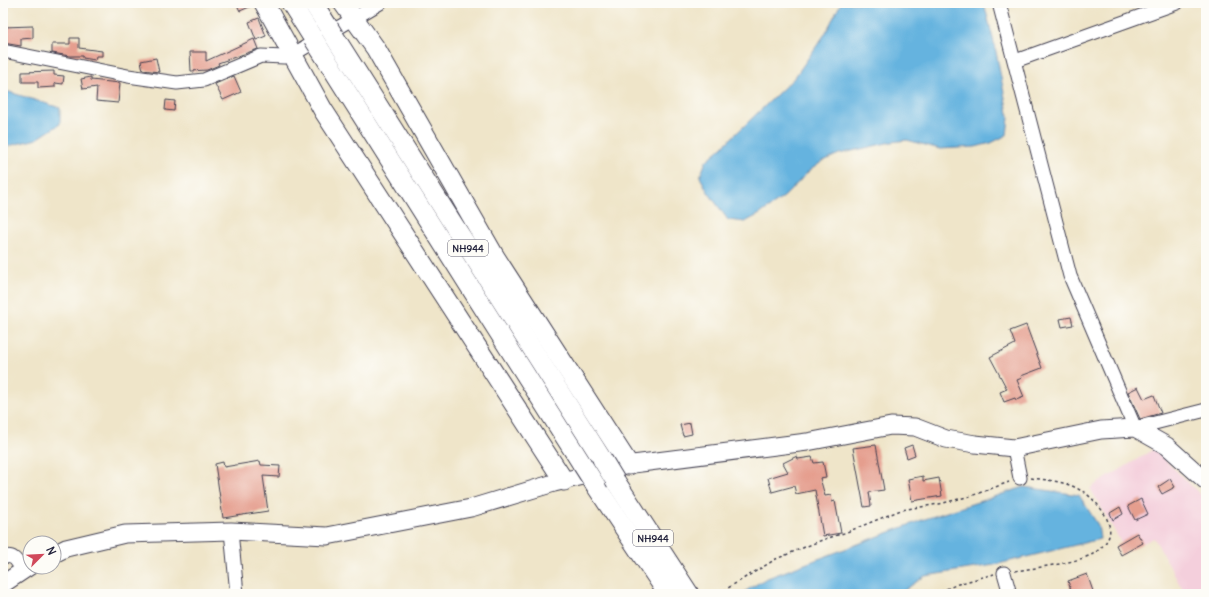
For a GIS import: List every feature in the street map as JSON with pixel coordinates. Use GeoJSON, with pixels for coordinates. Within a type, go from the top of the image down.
{"type":"FeatureCollection","features":[{"type":"Feature","properties":{"kind":"highway"},"geometry":{"type":"LineString","coordinates":[[264,3],[292,55],[358,165],[564,481]]}},
{"type":"Feature","properties":{"kind":"highway","name":"NH944"},"geometry":{"type":"LineString","coordinates":[[291,3],[324,37],[602,459],[689,594]]}},
{"type":"Feature","properties":{"kind":"highway","name":"NH944"},"geometry":{"type":"LineString","coordinates":[[313,3],[324,37],[582,464],[668,594]]}},
{"type":"Feature","properties":{"kind":"highway"},"geometry":{"type":"LineString","coordinates":[[343,3],[376,49],[495,256],[629,466]]}},
{"type":"Feature","properties":{"kind":"main road"},"geometry":{"type":"LineString","coordinates":[[62,550],[125,534],[232,531],[327,536],[471,508],[564,481],[658,460],[807,442],[890,426],[915,427],[946,439],[974,444],[1014,448],[1101,430],[1135,428],[1167,446],[1206,480]]}},
{"type":"Feature","properties":{"kind":"main road"},"geometry":{"type":"LineString","coordinates":[[3,584],[22,572]]}},
{"type":"Feature","properties":{"kind":"street"},"geometry":{"type":"LineString","coordinates":[[3,51],[128,76],[177,83],[204,80],[261,56],[292,55],[380,3]]}},
{"type":"Feature","properties":{"kind":"street"},"geometry":{"type":"LineString","coordinates":[[999,3],[1070,276],[1135,428],[1206,410]]}},
{"type":"Feature","properties":{"kind":"street"},"geometry":{"type":"LineString","coordinates":[[1015,61],[1177,3]]}},
{"type":"Feature","properties":{"kind":"street"},"geometry":{"type":"LineString","coordinates":[[1014,448],[1020,478]]}},
{"type":"Feature","properties":{"kind":"street"},"geometry":{"type":"LineString","coordinates":[[232,531],[237,594]]}},
{"type":"Feature","properties":{"kind":"street"},"geometry":{"type":"LineString","coordinates":[[3,557],[14,557],[22,565]]}},
{"type":"Feature","properties":{"kind":"street"},"geometry":{"type":"LineString","coordinates":[[1004,573],[1010,594]]}},
{"type":"Feature","properties":{"kind":"path"},"geometry":{"type":"LineString","coordinates":[[718,594],[776,559],[822,540],[847,532],[901,510],[939,504],[971,496],[1020,478],[1053,480],[1079,489],[1092,496],[1103,512],[1109,526],[1109,536],[1104,545],[1092,554],[1073,560],[1004,573],[958,584],[935,594]]}},
{"type":"Feature","properties":{"kind":"shaded area"},"geometry":{"type":"Polygon","coordinates":[[[1154,449],[1206,500],[1206,594],[1185,594],[1154,538],[1126,551],[1090,488],[1154,449]]]}},
{"type":"Feature","properties":{"kind":"water"},"geometry":{"type":"Polygon","coordinates":[[[841,3],[984,3],[995,47],[1009,118],[1007,135],[991,143],[975,147],[940,149],[907,140],[891,142],[839,154],[823,161],[809,171],[785,196],[760,214],[745,222],[728,220],[708,192],[700,177],[706,161],[795,77],[825,34],[841,3]]]}},
{"type":"Feature","properties":{"kind":"water"},"geometry":{"type":"Polygon","coordinates":[[[3,90],[60,108],[60,124],[37,139],[8,146],[3,150],[3,90]]]}},
{"type":"Feature","properties":{"kind":"water"},"geometry":{"type":"Polygon","coordinates":[[[1024,487],[1079,495],[1098,525],[1100,539],[994,565],[925,576],[899,594],[741,594],[765,579],[922,520],[1024,487]]]}},
{"type":"Feature","properties":{"kind":"building"},"geometry":{"type":"Polygon","coordinates":[[[236,3],[253,3],[254,5],[240,11],[236,3]]]}},
{"type":"Feature","properties":{"kind":"building"},"geometry":{"type":"Polygon","coordinates":[[[259,18],[266,36],[256,40],[249,22],[259,18]]]}},
{"type":"Feature","properties":{"kind":"building"},"geometry":{"type":"Polygon","coordinates":[[[33,26],[33,38],[21,39],[21,46],[3,43],[3,27],[33,26]]]}},
{"type":"Feature","properties":{"kind":"building"},"geometry":{"type":"Polygon","coordinates":[[[70,38],[79,38],[79,48],[102,51],[102,56],[96,56],[95,60],[83,58],[83,56],[70,56],[52,53],[52,44],[70,44],[70,38]]]}},
{"type":"Feature","properties":{"kind":"building"},"geometry":{"type":"Polygon","coordinates":[[[254,39],[258,49],[218,63],[219,65],[207,70],[191,71],[190,52],[206,52],[206,61],[254,39]]]}},
{"type":"Feature","properties":{"kind":"building"},"geometry":{"type":"Polygon","coordinates":[[[156,58],[159,72],[143,70],[141,61],[156,58]]]}},
{"type":"Feature","properties":{"kind":"building"},"geometry":{"type":"Polygon","coordinates":[[[54,71],[54,75],[64,76],[63,84],[55,83],[55,87],[38,88],[38,82],[22,82],[22,72],[54,71]]]}},
{"type":"Feature","properties":{"kind":"building"},"geometry":{"type":"Polygon","coordinates":[[[234,76],[241,92],[223,100],[215,84],[234,76]]]}},
{"type":"Feature","properties":{"kind":"building"},"geometry":{"type":"Polygon","coordinates":[[[91,77],[91,80],[120,83],[118,103],[96,101],[97,87],[83,89],[81,79],[91,77]]]}},
{"type":"Feature","properties":{"kind":"building"},"geometry":{"type":"Polygon","coordinates":[[[166,100],[175,101],[174,111],[165,110],[166,100]]]}},
{"type":"Feature","properties":{"kind":"building"},"geometry":{"type":"Polygon","coordinates":[[[1071,317],[1073,325],[1062,327],[1060,319],[1071,317]]]}},
{"type":"Feature","properties":{"kind":"building"},"geometry":{"type":"Polygon","coordinates":[[[1026,325],[1042,368],[1021,376],[1022,378],[1017,380],[1024,397],[1016,400],[1015,398],[1004,402],[1000,392],[1007,389],[990,357],[1015,344],[1010,331],[1026,325]]]}},
{"type":"Feature","properties":{"kind":"building"},"geometry":{"type":"Polygon","coordinates":[[[1138,387],[1144,399],[1154,395],[1161,413],[1140,419],[1128,392],[1138,387]]]}},
{"type":"Feature","properties":{"kind":"building"},"geometry":{"type":"Polygon","coordinates":[[[690,423],[692,434],[683,436],[680,425],[690,423]]]}},
{"type":"Feature","properties":{"kind":"building"},"geometry":{"type":"Polygon","coordinates":[[[876,445],[884,490],[869,492],[871,506],[864,507],[853,448],[876,445]]]}},
{"type":"Feature","properties":{"kind":"building"},"geometry":{"type":"Polygon","coordinates":[[[912,445],[915,455],[907,458],[904,448],[912,445]]]}},
{"type":"Feature","properties":{"kind":"building"},"geometry":{"type":"Polygon","coordinates":[[[797,456],[798,459],[812,457],[814,463],[823,462],[826,477],[820,478],[825,496],[831,495],[832,502],[835,501],[841,533],[823,536],[815,490],[796,494],[794,486],[772,492],[768,478],[788,472],[783,463],[797,456]]]}},
{"type":"Feature","properties":{"kind":"building"},"geometry":{"type":"Polygon","coordinates":[[[260,461],[261,465],[280,466],[279,477],[263,476],[268,511],[223,518],[215,464],[223,462],[224,467],[260,461]]]}},
{"type":"Feature","properties":{"kind":"building"},"geometry":{"type":"Polygon","coordinates":[[[923,476],[923,481],[939,478],[942,496],[912,501],[908,479],[923,476]]]}},
{"type":"Feature","properties":{"kind":"building"},"geometry":{"type":"Polygon","coordinates":[[[1170,479],[1175,487],[1162,494],[1158,487],[1170,479]]]}},
{"type":"Feature","properties":{"kind":"building"},"geometry":{"type":"Polygon","coordinates":[[[1141,499],[1148,514],[1135,520],[1128,506],[1141,499]]]}},
{"type":"Feature","properties":{"kind":"building"},"geometry":{"type":"Polygon","coordinates":[[[1120,507],[1123,514],[1113,520],[1110,513],[1120,507]]]}},
{"type":"Feature","properties":{"kind":"building"},"geometry":{"type":"Polygon","coordinates":[[[1137,533],[1143,543],[1121,555],[1116,545],[1137,533]]]}},
{"type":"Feature","properties":{"kind":"building"},"geometry":{"type":"Polygon","coordinates":[[[1087,574],[1094,594],[1072,594],[1068,581],[1087,574]]]}}]}
